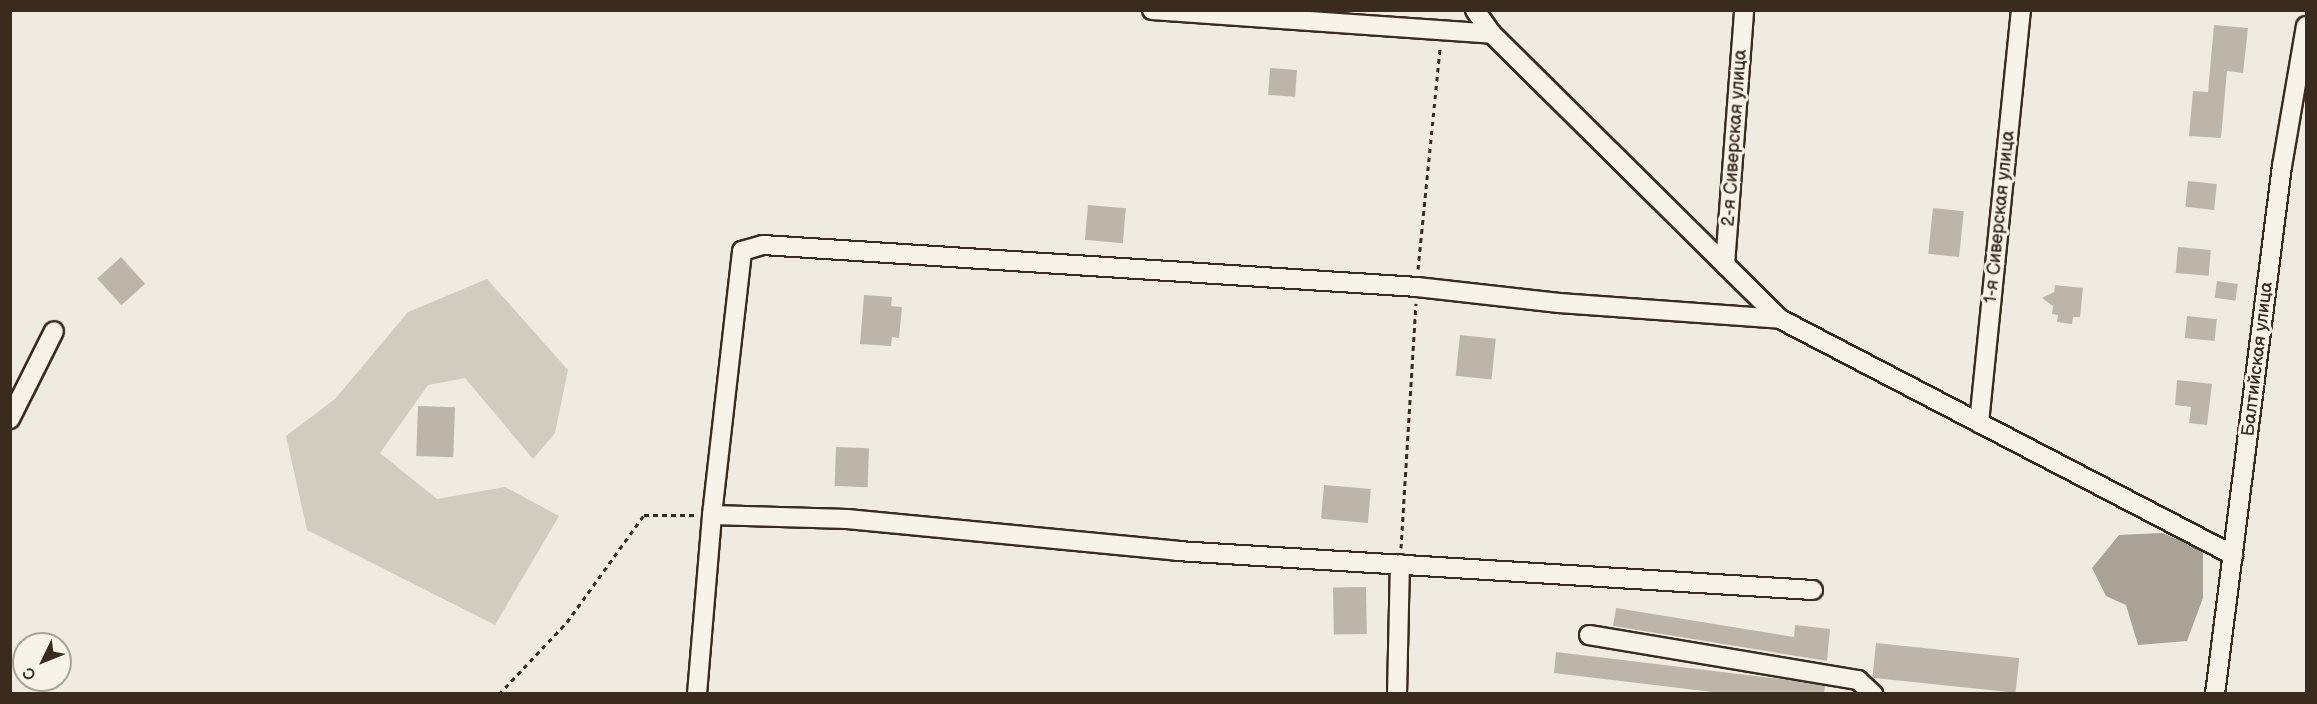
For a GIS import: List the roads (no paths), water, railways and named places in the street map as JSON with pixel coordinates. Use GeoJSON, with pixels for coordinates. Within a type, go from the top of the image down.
{"type":"FeatureCollection","features":[{"type":"Feature","properties":{"kind":"street"},"geometry":{"type":"LineString","coordinates":[[1152,10],[1492,34]]}},
{"type":"Feature","properties":{"kind":"street"},"geometry":{"type":"LineString","coordinates":[[1475,10],[1492,34],[1780,319],[2233,555]]}},
{"type":"Feature","properties":{"kind":"street"},"geometry":{"type":"LineString","coordinates":[[1492,34],[1494,10]]}},
{"type":"Feature","properties":{"kind":"street","name":"2-я Сиверская улица"},"geometry":{"type":"LineString","coordinates":[[1725,264],[1744,10]]}},
{"type":"Feature","properties":{"kind":"street","name":"1-я Сиверская улица"},"geometry":{"type":"LineString","coordinates":[[1979,423],[2020,10]]}},
{"type":"Feature","properties":{"kind":"street","name":"Балтийская улица"},"geometry":{"type":"LineString","coordinates":[[2215,693],[2282,166],[2307,26]]}},
{"type":"Feature","properties":{"kind":"street"},"geometry":{"type":"LineString","coordinates":[[698,693],[712,514],[738,267],[742,251],[763,245],[1416,287],[1558,303],[1780,319]]}},
{"type":"Feature","properties":{"kind":"street"},"geometry":{"type":"LineString","coordinates":[[10,419],[54,331]]}},
{"type":"Feature","properties":{"kind":"street"},"geometry":{"type":"LineString","coordinates":[[712,514],[847,519],[1177,551],[1813,590]]}},
{"type":"Feature","properties":{"kind":"street"},"geometry":{"type":"LineString","coordinates":[[1397,693],[1400,564]]}},
{"type":"Feature","properties":{"kind":"street"},"geometry":{"type":"LineString","coordinates":[[1589,635],[1858,680],[1873,693]]}}]}
